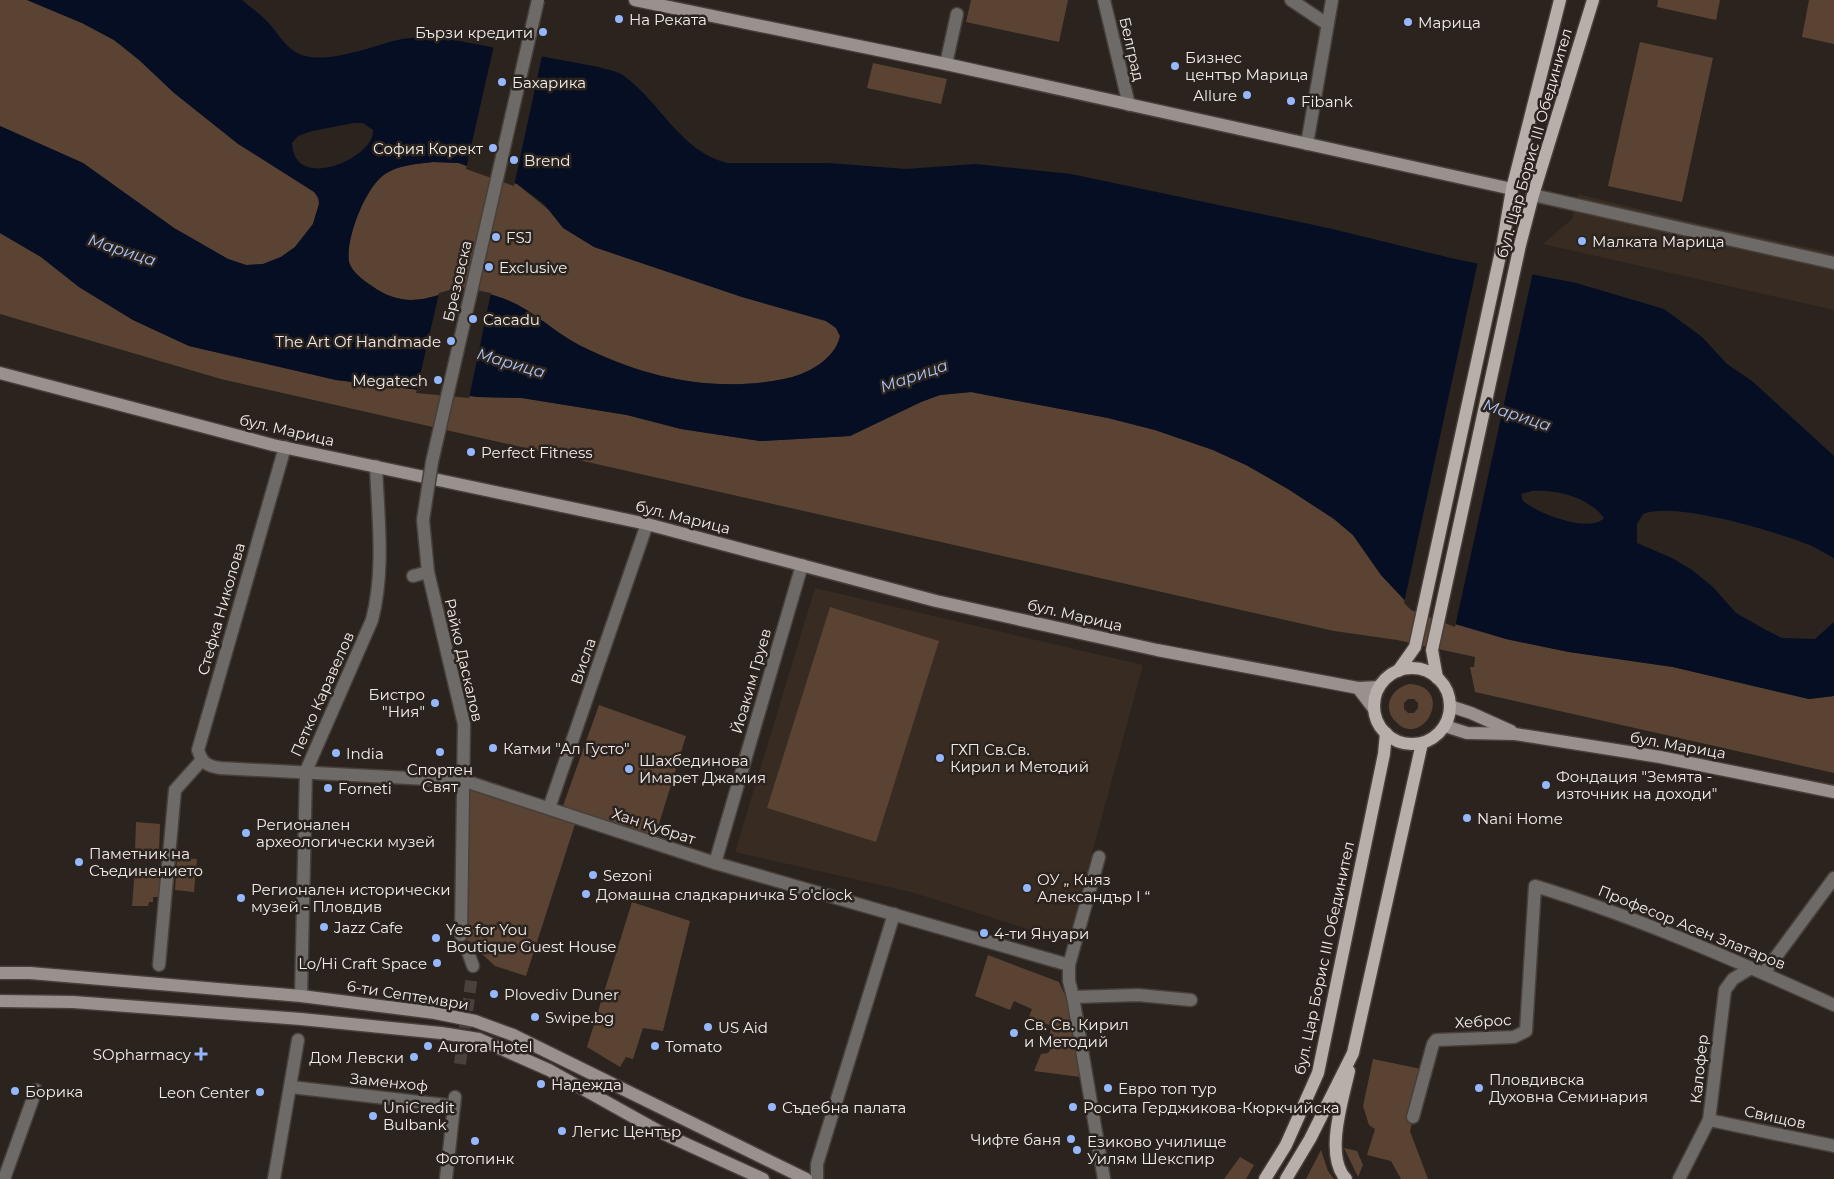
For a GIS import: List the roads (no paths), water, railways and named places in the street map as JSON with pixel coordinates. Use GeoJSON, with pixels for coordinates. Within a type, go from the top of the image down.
{"type":"FeatureCollection","features":[{"type":"Feature","properties":{"kind":"main road","name":"бул. Цар Борис III Обединител"},"geometry":{"type":"LineString","coordinates":[[1379,687],[1387,677],[1398,671],[1415,647],[1503,242],[1512,189],[1560,0]]}},
{"type":"Feature","properties":{"kind":"main road","name":"бул. Цар Борис III Обединител"},"geometry":{"type":"LineString","coordinates":[[1450,706],[1449,696],[1437,678],[1432,650],[1520,245],[1533,195],[1593,0]]}},
{"type":"Feature","properties":{"kind":"main road"},"geometry":{"type":"LineString","coordinates":[[1398,671],[1419,669],[1437,678]]}},
{"type":"Feature","properties":{"kind":"main road"},"geometry":{"type":"LineString","coordinates":[[1379,687],[1374,708],[1380,726],[1386,734],[1402,743],[1422,743],[1431,739],[1445,726],[1450,706]]}},
{"type":"Feature","properties":{"kind":"main road","name":"бул. Цар Борис III Обединител"},"geometry":{"type":"LineString","coordinates":[[1265,1179],[1286,1145],[1318,1073],[1384,754],[1386,734]]}},
{"type":"Feature","properties":{"kind":"main road"},"geometry":{"type":"LineString","coordinates":[[1346,1179],[1341,1174],[1334,1150],[1353,1053],[1422,743]]}},
{"type":"Feature","properties":{"kind":"main road"},"geometry":{"type":"LineString","coordinates":[[1286,1179],[1310,1138],[1353,1053]]}},
{"type":"Feature","properties":{"kind":"street","name":"Брезовска"},"geometry":{"type":"LineString","coordinates":[[428,572],[423,520],[432,462],[538,0]]}},
{"type":"Feature","properties":{"kind":"street"},"geometry":{"type":"LineString","coordinates":[[635,0],[946,64],[1512,189]]}},
{"type":"Feature","properties":{"kind":"street","name":"Белград"},"geometry":{"type":"LineString","coordinates":[[1104,0],[1128,104]]}},
{"type":"Feature","properties":{"kind":"street"},"geometry":{"type":"LineString","coordinates":[[1291,0],[1327,24]]}},
{"type":"Feature","properties":{"kind":"street"},"geometry":{"type":"LineString","coordinates":[[1307,144],[1332,0]]}},
{"type":"Feature","properties":{"kind":"street"},"geometry":{"type":"LineString","coordinates":[[946,64],[956,14]]}},
{"type":"Feature","properties":{"kind":"street"},"geometry":{"type":"LineString","coordinates":[[1533,195],[1834,262]]}},
{"type":"Feature","properties":{"kind":"street","name":"бул. Марица"},"geometry":{"type":"LineString","coordinates":[[0,373],[285,447],[647,524],[936,601],[1148,648],[1358,688],[1379,687]]}},
{"type":"Feature","properties":{"kind":"street","name":"Стефка Николова"},"geometry":{"type":"LineString","coordinates":[[202,761],[198,750],[285,447]]}},
{"type":"Feature","properties":{"kind":"street","name":"Петко Каравелов"},"geometry":{"type":"LineString","coordinates":[[301,996],[306,772],[372,620],[379,580],[376,466]]}},
{"type":"Feature","properties":{"kind":"street","name":"Висла"},"geometry":{"type":"LineString","coordinates":[[549,808],[647,524]]}},
{"type":"Feature","properties":{"kind":"street","name":"Йоаким Груев"},"geometry":{"type":"LineString","coordinates":[[715,863],[802,565]]}},
{"type":"Feature","properties":{"kind":"street"},"geometry":{"type":"LineString","coordinates":[[413,576],[428,572]]}},
{"type":"Feature","properties":{"kind":"street","name":"Райко Даскалов"},"geometry":{"type":"LineString","coordinates":[[428,572],[464,724],[461,935]]}},
{"type":"Feature","properties":{"kind":"street"},"geometry":{"type":"LineString","coordinates":[[1358,688],[1374,708]]}},
{"type":"Feature","properties":{"kind":"street","name":"бул. Марица"},"geometry":{"type":"LineString","coordinates":[[1450,706],[1471,713],[1515,734]]}},
{"type":"Feature","properties":{"kind":"street","name":"бул. Марица"},"geometry":{"type":"LineString","coordinates":[[1445,726],[1467,733],[1515,734],[1667,758],[1834,792]]}},
{"type":"Feature","properties":{"kind":"street"},"geometry":{"type":"LineString","coordinates":[[159,965],[175,790],[202,761]]}},
{"type":"Feature","properties":{"kind":"street","name":"Хан Кубрат"},"geometry":{"type":"LineString","coordinates":[[202,761],[210,766],[220,768],[464,781],[715,863],[1069,965]]}},
{"type":"Feature","properties":{"kind":"street"},"geometry":{"type":"LineString","coordinates":[[1099,857],[1069,965],[1069,981],[1074,997],[1104,1179]]}},
{"type":"Feature","properties":{"kind":"street"},"geometry":{"type":"LineString","coordinates":[[1764,974],[1834,878]]}},
{"type":"Feature","properties":{"kind":"street","name":"Професор Асен Златаров"},"geometry":{"type":"LineString","coordinates":[[1536,886],[1582,900],[1752,968],[1834,1005]]}},
{"type":"Feature","properties":{"kind":"street","name":"Хеброс"},"geometry":{"type":"LineString","coordinates":[[1413,1117],[1433,1044],[1436,1040],[1514,1038],[1526,1031],[1536,886]]}},
{"type":"Feature","properties":{"kind":"street"},"geometry":{"type":"LineString","coordinates":[[817,1179],[817,1164],[894,914]]}},
{"type":"Feature","properties":{"kind":"street"},"geometry":{"type":"LineString","coordinates":[[468,952],[473,966]]}},
{"type":"Feature","properties":{"kind":"street","name":"Калофер"},"geometry":{"type":"LineString","coordinates":[[1679,1179],[1709,1120],[1725,990],[1733,979],[1752,968]]}},
{"type":"Feature","properties":{"kind":"street","name":"6-ти Септември"},"geometry":{"type":"LineString","coordinates":[[0,973],[30,973],[301,996],[435,1013],[475,1021],[513,1035],[806,1179]]}},
{"type":"Feature","properties":{"kind":"street"},"geometry":{"type":"LineString","coordinates":[[1074,997],[1138,995],[1191,1000]]}},
{"type":"Feature","properties":{"kind":"street"},"geometry":{"type":"LineString","coordinates":[[0,1001],[73,1002],[301,1019],[441,1033],[479,1039],[549,1070],[662,1133],[763,1179]]}},
{"type":"Feature","properties":{"kind":"street"},"geometry":{"type":"LineString","coordinates":[[274,1179],[298,1040]]}},
{"type":"Feature","properties":{"kind":"street","name":"Заменхоф"},"geometry":{"type":"LineString","coordinates":[[291,1088],[455,1101],[446,1179]]}},
{"type":"Feature","properties":{"kind":"street"},"geometry":{"type":"LineString","coordinates":[[5,1177],[36,1090]]}},
{"type":"Feature","properties":{"kind":"street","name":"Свищов"},"geometry":{"type":"LineString","coordinates":[[1709,1120],[1834,1146]]}},
{"type":"Feature","properties":{"kind":"water"},"geometry":{"type":"Polygon","coordinates":[[[27,0],[242,0],[266,20],[290,48],[305,56],[318,58],[332,57],[402,39],[431,38],[448,39],[599,67],[622,74],[696,148],[711,157],[727,163],[828,163],[906,169],[976,164],[1071,174],[1328,228],[1455,259],[1576,283],[1664,309],[1702,337],[1727,364],[1752,381],[1834,456],[1834,558],[1810,545],[1749,525],[1677,511],[1658,511],[1643,514],[1637,524],[1637,543],[1672,558],[1692,570],[1713,587],[1736,613],[1782,638],[1815,639],[1834,622],[1834,696],[1809,699],[1673,667],[1569,652],[1506,639],[1448,622],[1412,608],[1381,575],[1353,535],[1334,519],[1288,489],[1246,465],[1213,450],[1155,430],[1108,418],[971,392],[940,395],[921,402],[850,436],[760,441],[681,429],[627,415],[522,398],[478,397],[336,380],[189,346],[133,320],[79,287],[41,257],[0,233],[0,126],[83,163],[174,228],[228,259],[246,265],[263,264],[281,257],[295,247],[313,224],[319,199],[314,192],[238,144],[174,93],[139,60],[114,40],[82,23],[27,0]],[[363,123],[312,131],[298,136],[292,143],[296,158],[306,166],[319,168],[334,166],[349,159],[362,151],[370,140],[373,130],[363,123]],[[433,162],[408,165],[385,174],[378,180],[364,201],[350,240],[350,266],[362,278],[388,295],[404,300],[412,300],[430,298],[458,290],[487,293],[513,302],[569,339],[604,357],[654,374],[704,383],[757,383],[793,377],[818,365],[826,359],[837,345],[840,336],[836,328],[826,321],[742,297],[594,247],[563,228],[544,204],[517,184],[459,163],[433,162]],[[1532,491],[1521,494],[1523,501],[1530,506],[1563,520],[1587,524],[1604,518],[1590,505],[1561,493],[1532,491]]]}},
{"type":"Feature","properties":{"kind":"tunnel"},"geometry":{"type":"LineString","coordinates":[[460,1064],[472,975]]}},
{"type":"Feature","properties":{"kind":"place","name":"На Реката"},"geometry":{"type":"Point","coordinates":[619,19]}},
{"type":"Feature","properties":{"kind":"place","name":"Марица"},"geometry":{"type":"Point","coordinates":[1408,22]}},
{"type":"Feature","properties":{"kind":"place","name":"Бързи кредити"},"geometry":{"type":"Point","coordinates":[543,32]}},
{"type":"Feature","properties":{"kind":"place","name":"Бизнес център Марица"},"geometry":{"type":"Point","coordinates":[1175,66]}},
{"type":"Feature","properties":{"kind":"place","name":"Бахарика"},"geometry":{"type":"Point","coordinates":[502,82]}},
{"type":"Feature","properties":{"kind":"place","name":"Allure"},"geometry":{"type":"Point","coordinates":[1247,95]}},
{"type":"Feature","properties":{"kind":"place","name":"Fibank"},"geometry":{"type":"Point","coordinates":[1291,101]}},
{"type":"Feature","properties":{"kind":"place","name":"София Корект"},"geometry":{"type":"Point","coordinates":[493,148]}},
{"type":"Feature","properties":{"kind":"place","name":"Brend"},"geometry":{"type":"Point","coordinates":[514,160]}},
{"type":"Feature","properties":{"kind":"place","name":"FSJ"},"geometry":{"type":"Point","coordinates":[496,237]}},
{"type":"Feature","properties":{"kind":"place","name":"Малката Марица"},"geometry":{"type":"Point","coordinates":[1582,241]}},
{"type":"Feature","properties":{"kind":"place","name":"Exclusive"},"geometry":{"type":"Point","coordinates":[489,267]}},
{"type":"Feature","properties":{"kind":"place","name":"Cacadu"},"geometry":{"type":"Point","coordinates":[473,319]}},
{"type":"Feature","properties":{"kind":"place","name":"The Art Of Handmade"},"geometry":{"type":"Point","coordinates":[451,341]}},
{"type":"Feature","properties":{"kind":"place","name":"Megatech"},"geometry":{"type":"Point","coordinates":[438,380]}},
{"type":"Feature","properties":{"kind":"place","name":"Perfect Fitness"},"geometry":{"type":"Point","coordinates":[471,452]}},
{"type":"Feature","properties":{"kind":"place","name":"Бистро \"Ния\""},"geometry":{"type":"Point","coordinates":[435,703]}},
{"type":"Feature","properties":{"kind":"place","name":"Катми \"Ал Густо\""},"geometry":{"type":"Point","coordinates":[493,748]}},
{"type":"Feature","properties":{"kind":"place","name":"Спортен Свят"},"geometry":{"type":"Point","coordinates":[440,752]}},
{"type":"Feature","properties":{"kind":"place","name":"India"},"geometry":{"type":"Point","coordinates":[336,753]}},
{"type":"Feature","properties":{"kind":"place","name":"ГХП Св.Св. Кирил и Методий"},"geometry":{"type":"Point","coordinates":[940,758]}},
{"type":"Feature","properties":{"kind":"place","name":"Шахбединова Имарет Джамия"},"geometry":{"type":"Point","coordinates":[629,769]}},
{"type":"Feature","properties":{"kind":"place","name":"Фондация \"Земята - източник на доходи\""},"geometry":{"type":"Point","coordinates":[1546,785]}},
{"type":"Feature","properties":{"kind":"place","name":"Forneti"},"geometry":{"type":"Point","coordinates":[328,788]}},
{"type":"Feature","properties":{"kind":"place","name":"Nani Home"},"geometry":{"type":"Point","coordinates":[1467,818]}},
{"type":"Feature","properties":{"kind":"place","name":"Регионален археологически музей"},"geometry":{"type":"Point","coordinates":[246,833]}},
{"type":"Feature","properties":{"kind":"place","name":"Паметник на Съединението"},"geometry":{"type":"Point","coordinates":[79,862]}},
{"type":"Feature","properties":{"kind":"place","name":"Sezoni"},"geometry":{"type":"Point","coordinates":[593,875]}},
{"type":"Feature","properties":{"kind":"place","name":"ОУ „ Княз Александър I “"},"geometry":{"type":"Point","coordinates":[1027,888]}},
{"type":"Feature","properties":{"kind":"place","name":"Домашна сладкарничка 5 o'clock"},"geometry":{"type":"Point","coordinates":[586,894]}},
{"type":"Feature","properties":{"kind":"place","name":"Регионален исторически музей - Пловдив"},"geometry":{"type":"Point","coordinates":[241,898]}},
{"type":"Feature","properties":{"kind":"place","name":"Jazz Cafe"},"geometry":{"type":"Point","coordinates":[324,927]}},
{"type":"Feature","properties":{"kind":"place","name":"4-ти Януари"},"geometry":{"type":"Point","coordinates":[984,933]}},
{"type":"Feature","properties":{"kind":"place","name":"Yes for You Boutique Guest House"},"geometry":{"type":"Point","coordinates":[436,938]}},
{"type":"Feature","properties":{"kind":"place","name":"Lo/Hi Craft Space"},"geometry":{"type":"Point","coordinates":[437,963]}},
{"type":"Feature","properties":{"kind":"place","name":"Plovediv Duner"},"geometry":{"type":"Point","coordinates":[494,994]}},
{"type":"Feature","properties":{"kind":"place","name":"Swipe.bg"},"geometry":{"type":"Point","coordinates":[535,1017]}},
{"type":"Feature","properties":{"kind":"place","name":"US Aid"},"geometry":{"type":"Point","coordinates":[708,1027]}},
{"type":"Feature","properties":{"kind":"place","name":"Св. Св. Кирил и Методий"},"geometry":{"type":"Point","coordinates":[1014,1033]}},
{"type":"Feature","properties":{"kind":"place","name":"Aurora Hotel"},"geometry":{"type":"Point","coordinates":[428,1046]}},
{"type":"Feature","properties":{"kind":"place","name":"Tomato"},"geometry":{"type":"Point","coordinates":[655,1046]}},
{"type":"Feature","properties":{"kind":"place","name":"SOpharmacy"},"geometry":{"type":"Point","coordinates":[201,1054]}},
{"type":"Feature","properties":{"kind":"place","name":"Дом Левски"},"geometry":{"type":"Point","coordinates":[414,1057]}},
{"type":"Feature","properties":{"kind":"place","name":"Надежда"},"geometry":{"type":"Point","coordinates":[541,1084]}},
{"type":"Feature","properties":{"kind":"place","name":"Евро топ тур"},"geometry":{"type":"Point","coordinates":[1108,1088]}},
{"type":"Feature","properties":{"kind":"place","name":"Пловдивска Духовна Семинария"},"geometry":{"type":"Point","coordinates":[1479,1088]}},
{"type":"Feature","properties":{"kind":"place","name":"Борика"},"geometry":{"type":"Point","coordinates":[15,1091]}},
{"type":"Feature","properties":{"kind":"place","name":"Leon Center"},"geometry":{"type":"Point","coordinates":[260,1092]}},
{"type":"Feature","properties":{"kind":"place","name":"Съдебна палата"},"geometry":{"type":"Point","coordinates":[772,1107]}},
{"type":"Feature","properties":{"kind":"place","name":"Росита Герджикова-Кюркчийска"},"geometry":{"type":"Point","coordinates":[1073,1107]}},
{"type":"Feature","properties":{"kind":"place","name":"UniCredit Bulbank"},"geometry":{"type":"Point","coordinates":[373,1116]}},
{"type":"Feature","properties":{"kind":"place","name":"Легис Център"},"geometry":{"type":"Point","coordinates":[562,1131]}},
{"type":"Feature","properties":{"kind":"place","name":"Чифте баня"},"geometry":{"type":"Point","coordinates":[1071,1139]}},
{"type":"Feature","properties":{"kind":"place","name":"Фотопинк"},"geometry":{"type":"Point","coordinates":[475,1141]}},
{"type":"Feature","properties":{"kind":"place","name":"Езиково училище Уилям Шекспир"},"geometry":{"type":"Point","coordinates":[1077,1150]}}]}
